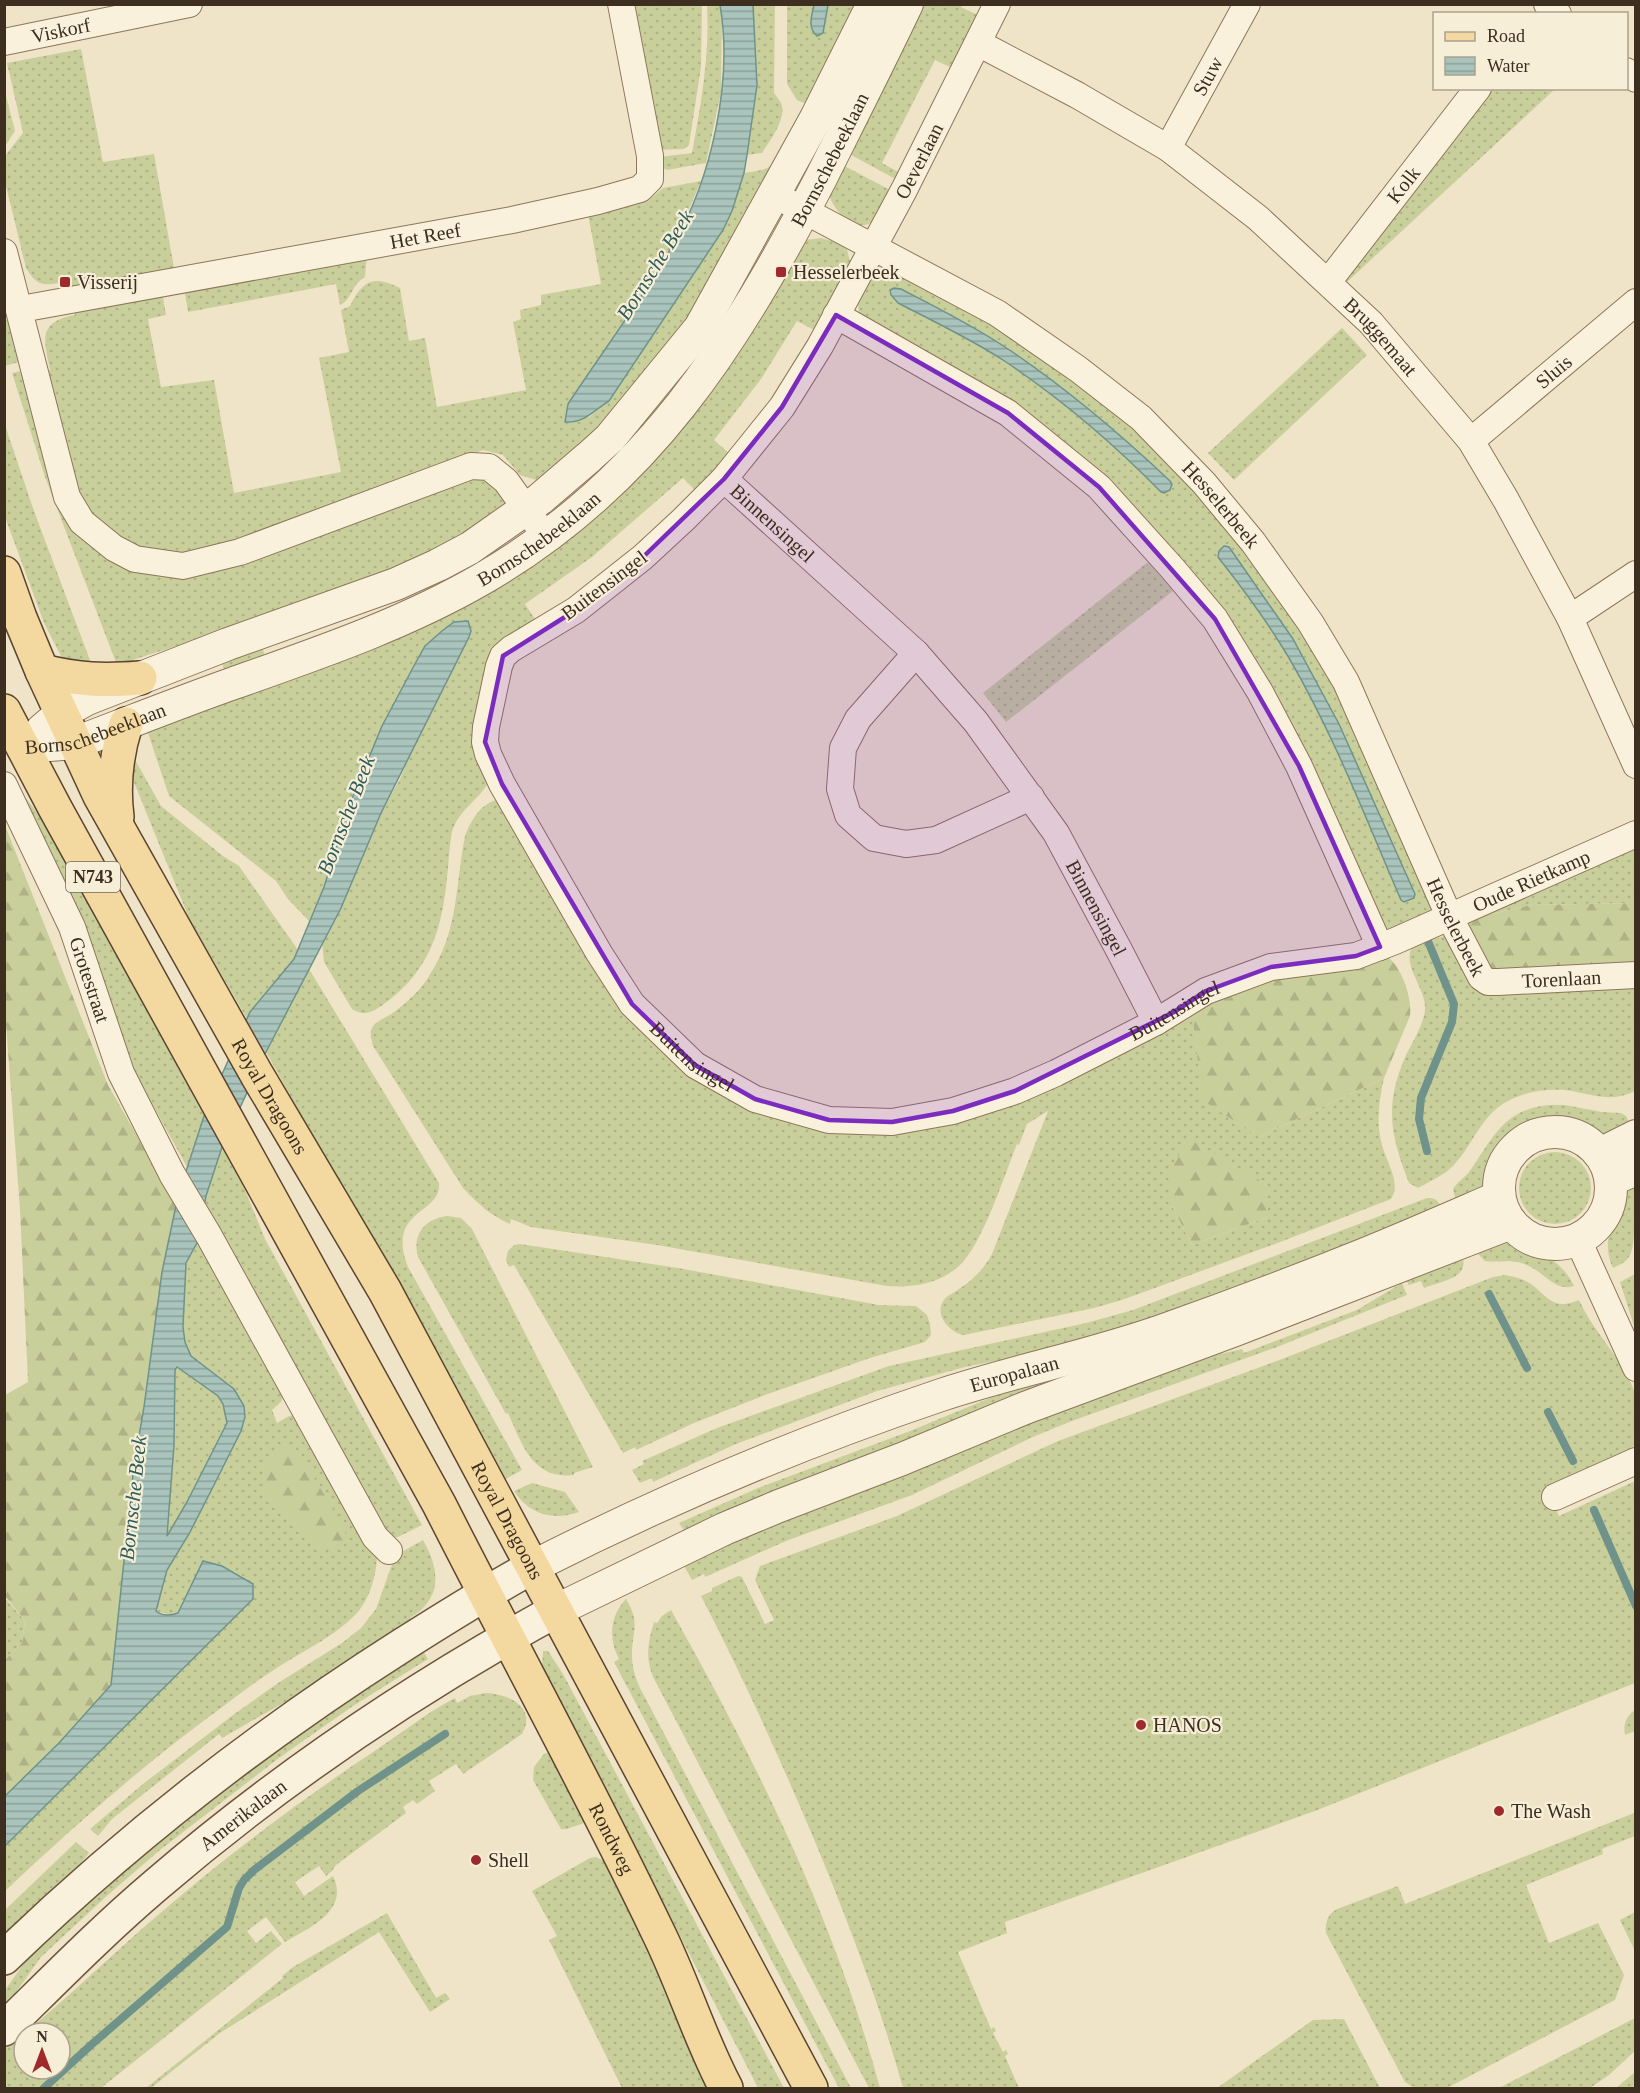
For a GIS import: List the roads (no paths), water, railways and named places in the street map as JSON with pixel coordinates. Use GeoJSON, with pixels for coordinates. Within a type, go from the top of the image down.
{"type":"FeatureCollection","features":[{"type":"Feature","properties":{"kind":"main road","name":"Royal Dragoons"},"geometry":{"type":"LineString","coordinates":[[4,573],[42,670],[118,828],[257,1075],[385,1291],[557,1610]]}},
{"type":"Feature","properties":{"kind":"main road"},"geometry":{"type":"LineString","coordinates":[[42,670],[88,680],[140,678]]}},
{"type":"Feature","properties":{"kind":"main road","name":"N743"},"geometry":{"type":"LineString","coordinates":[[4,711],[55,808],[486,1592]]}},
{"type":"Feature","properties":{"kind":"main road"},"geometry":{"type":"LineString","coordinates":[[118,828],[114,795],[116,762],[126,724]]}},
{"type":"Feature","properties":{"kind":"main road"},"geometry":{"type":"LineString","coordinates":[[4,1968],[14,1948],[55,1909],[155,1822],[263,1738],[333,1689],[486,1592],[534,1566]]}},
{"type":"Feature","properties":{"kind":"main road","name":"Rondweg"},"geometry":{"type":"LineString","coordinates":[[486,1592],[658,1931],[691,2007],[708,2055],[726,2088]]}},
{"type":"Feature","properties":{"kind":"main road"},"geometry":{"type":"LineString","coordinates":[[557,1610],[811,2088]]}},
{"type":"Feature","properties":{"kind":"main road","name":"Amerikalaan"},"geometry":{"type":"LineString","coordinates":[[4,2029],[88,1946],[214,1837],[355,1734],[508,1637],[557,1610]]}},
{"type":"Feature","properties":{"kind":"street","name":"Viskorf"},"geometry":{"type":"LineString","coordinates":[[4,42],[189,4]]}},
{"type":"Feature","properties":{"kind":"street","name":"Het Reef"},"geometry":{"type":"LineString","coordinates":[[21,309],[512,220],[640,189],[650,179],[650,156],[621,4]]}},
{"type":"Feature","properties":{"kind":"street","name":"Bornschebeeklaan"},"geometry":{"type":"LineString","coordinates":[[68,728],[87,699],[396,584],[470,548],[562,481],[610,438],[700,328],[816,118],[873,4]]}},
{"type":"Feature","properties":{"kind":"street","name":"Bornschebeeklaan"},"geometry":{"type":"LineString","coordinates":[[24,747],[68,728],[126,724],[393,624],[482,579],[546,537],[602,492],[656,437],[725,346],[803,211],[874,75],[907,4]]}},
{"type":"Feature","properties":{"kind":"street","name":"Oeverlaan"},"geometry":{"type":"LineString","coordinates":[[836,315],[873,248],[997,4]]}},
{"type":"Feature","properties":{"kind":"street","name":"Stuw"},"geometry":{"type":"LineString","coordinates":[[1168,148],[1247,4]]}},
{"type":"Feature","properties":{"kind":"street","name":"Bruggemaat"},"geometry":{"type":"LineString","coordinates":[[978,43],[1077,95],[1168,148],[1258,218],[1371,324],[1472,441],[1570,618],[1635,765]]}},
{"type":"Feature","properties":{"kind":"street","name":"Kolk"},"geometry":{"type":"LineString","coordinates":[[1328,282],[1476,90]]}},
{"type":"Feature","properties":{"kind":"street","name":"Hesselerbeek"},"geometry":{"type":"LineString","coordinates":[[773,194],[997,313],[1078,369],[1141,418],[1204,483],[1259,551],[1310,622],[1346,682],[1449,916],[1481,977],[1488,982]]}},
{"type":"Feature","properties":{"kind":"street"},"geometry":{"type":"LineString","coordinates":[[4,252],[21,309],[67,497],[82,522],[114,548],[135,560],[183,566],[240,552],[471,466],[489,467],[506,481],[546,537]]}},
{"type":"Feature","properties":{"kind":"street","name":"Sluis"},"geometry":{"type":"LineString","coordinates":[[1472,441],[1635,302]]}},
{"type":"Feature","properties":{"kind":"street"},"geometry":{"type":"LineString","coordinates":[[836,315],[1008,413],[1099,487],[1173,568],[1215,619],[1260,692],[1388,944]]}},
{"type":"Feature","properties":{"kind":"street","name":"Binnensingel"},"geometry":{"type":"LineString","coordinates":[[836,315],[820,346],[782,407],[724,479],[916,653],[976,722],[1061,843],[1156,1022]]}},
{"type":"Feature","properties":{"kind":"street","name":"Buitensingel"},"geometry":{"type":"LineString","coordinates":[[724,479],[643,557],[576,610],[511,649],[504,656],[499,666],[485,742],[502,784],[599,953],[632,1004],[694,1065],[755,1099],[829,1120],[892,1122],[953,1111],[1015,1091],[1107,1048],[1156,1022],[1206,991],[1271,967],[1356,956],[1388,944]]}},
{"type":"Feature","properties":{"kind":"street"},"geometry":{"type":"LineString","coordinates":[[1570,618],[1635,574]]}},
{"type":"Feature","properties":{"kind":"street"},"geometry":{"type":"LineString","coordinates":[[916,653],[858,719],[843,748],[840,789],[848,815],[874,838],[906,844],[936,840],[1030,797]]}},
{"type":"Feature","properties":{"kind":"street","name":"Grotestraat"},"geometry":{"type":"LineString","coordinates":[[4,785],[72,927],[121,1073],[172,1174],[209,1236],[375,1537],[389,1551]]}},
{"type":"Feature","properties":{"kind":"street","name":"Oude Rietkamp"},"geometry":{"type":"LineString","coordinates":[[1388,944],[1635,834]]}},
{"type":"Feature","properties":{"kind":"street","name":"Torenlaan"},"geometry":{"type":"LineString","coordinates":[[1488,982],[1635,975]]}},
{"type":"Feature","properties":{"kind":"street"},"geometry":{"type":"LineString","coordinates":[[1615,1168],[1583,1138],[1567,1132],[1550,1131],[1518,1144],[1507,1157],[1500,1173],[1498,1190],[1505,1210],[1530,1239],[1546,1244],[1563,1244],[1578,1240],[1592,1231],[1602,1220],[1609,1206],[1615,1168],[1635,1136]]}},
{"type":"Feature","properties":{"kind":"street","name":"Europalaan"},"geometry":{"type":"LineString","coordinates":[[534,1566],[599,1533],[730,1473],[807,1443],[977,1383],[1089,1353],[1161,1330],[1363,1255],[1505,1210]]}},
{"type":"Feature","properties":{"kind":"street","name":"Europalaan"},"geometry":{"type":"LineString","coordinates":[[557,1610],[724,1529],[902,1460],[1024,1408],[1235,1330],[1505,1210]]}},
{"type":"Feature","properties":{"kind":"street"},"geometry":{"type":"LineString","coordinates":[[1578,1240],[1635,1368]]}},
{"type":"Feature","properties":{"kind":"street"},"geometry":{"type":"LineString","coordinates":[[1555,1497],[1635,1461]]}},
{"type":"Feature","properties":{"kind":"water"},"geometry":{"type":"Polygon","coordinates":[[[720,5],[753,5],[757,85],[744,173],[732,211],[723,230],[609,401],[578,421],[565,422],[568,404],[662,264],[699,189],[709,158],[721,96],[724,65],[720,5]]]}},
{"type":"Feature","properties":{"kind":"water"},"geometry":{"type":"Polygon","coordinates":[[[814,5],[828,5],[823,33],[817,36],[811,25],[814,5]]]}},
{"type":"Feature","properties":{"kind":"water"},"geometry":{"type":"Polygon","coordinates":[[[901,289],[980,331],[1049,378],[1111,428],[1170,481],[1172,484],[1170,490],[1161,492],[1085,422],[1003,360],[898,303],[891,295],[890,290],[901,289]]]}},
{"type":"Feature","properties":{"kind":"water"},"geometry":{"type":"Polygon","coordinates":[[[1224,546],[1229,547],[1293,639],[1339,724],[1415,894],[1414,898],[1404,902],[1401,900],[1349,778],[1305,687],[1264,619],[1218,557],[1219,551],[1224,546]]]}},
{"type":"Feature","properties":{"kind":"water","name":"Bornsche Beek"},"geometry":{"type":"Polygon","coordinates":[[[468,621],[471,631],[469,637],[381,813],[341,908],[266,1052],[223,1144],[206,1196],[198,1241],[186,1263],[183,1327],[185,1342],[191,1356],[234,1389],[244,1406],[245,1417],[241,1431],[189,1534],[167,1570],[156,1611],[167,1615],[178,1613],[203,1561],[222,1566],[253,1584],[253,1599],[5,1846],[5,1796],[59,1743],[111,1685],[134,1465],[162,1272],[178,1196],[206,1110],[250,1012],[294,959],[324,887],[351,801],[382,726],[425,646],[454,622],[468,621]],[[177,1367],[175,1370],[174,1445],[167,1536],[227,1423],[223,1404],[218,1396],[177,1367]]]}},
{"type":"Feature","properties":{"kind":"waterway"},"geometry":{"type":"LineString","coordinates":[[1425,934],[1454,1004],[1452,1022],[1421,1098],[1419,1119],[1427,1151]]}},
{"type":"Feature","properties":{"kind":"waterway"},"geometry":{"type":"LineString","coordinates":[[1489,1294],[1527,1368]]}},
{"type":"Feature","properties":{"kind":"waterway"},"geometry":{"type":"LineString","coordinates":[[1548,1412],[1573,1461]]}},
{"type":"Feature","properties":{"kind":"waterway"},"geometry":{"type":"LineString","coordinates":[[1594,1510],[1636,1606]]}},
{"type":"Feature","properties":{"kind":"waterway"},"geometry":{"type":"LineString","coordinates":[[44,2088],[227,1927],[239,1888],[254,1870],[358,1791],[445,1734]]}},
{"type":"Feature","properties":{"kind":"place","name":"Hesselerbeek"},"geometry":{"type":"Point","coordinates":[781,272]}},
{"type":"Feature","properties":{"kind":"place","name":"Visserij"},"geometry":{"type":"Point","coordinates":[65,282]}},
{"type":"Feature","properties":{"kind":"place","name":"HANOS"},"geometry":{"type":"Point","coordinates":[1141,1725]}},
{"type":"Feature","properties":{"kind":"place","name":"The Wash"},"geometry":{"type":"Point","coordinates":[1499,1811]}},
{"type":"Feature","properties":{"kind":"place","name":"Shell"},"geometry":{"type":"Point","coordinates":[476,1860]}}]}
